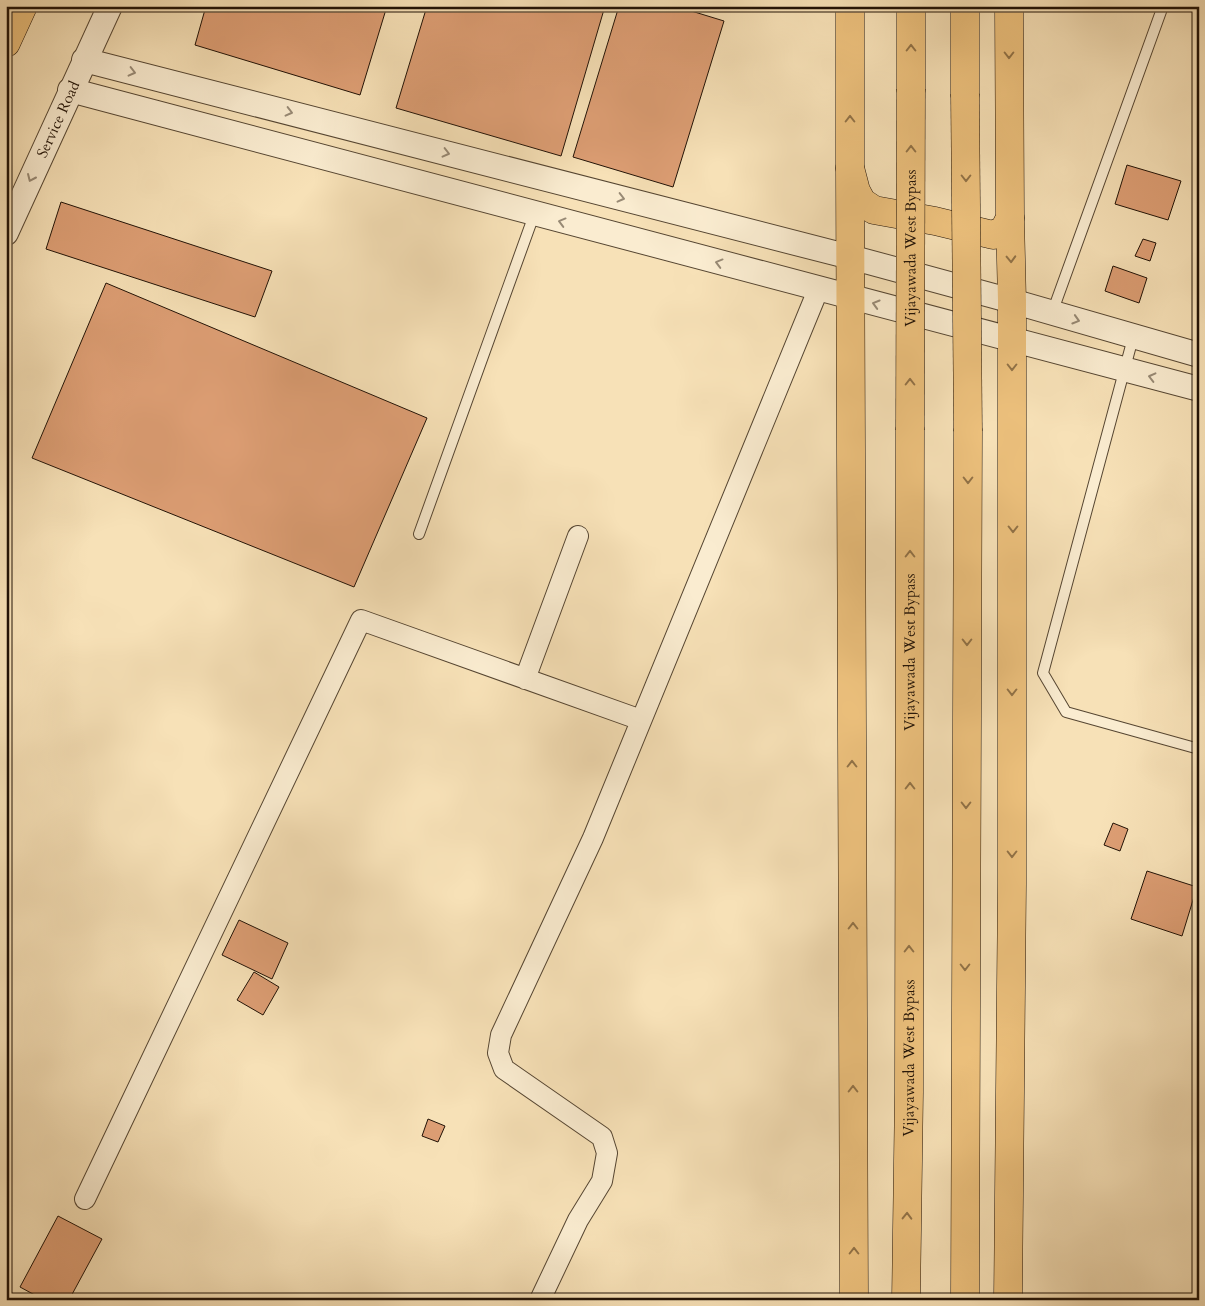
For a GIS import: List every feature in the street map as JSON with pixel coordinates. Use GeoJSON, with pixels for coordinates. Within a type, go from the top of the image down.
{"type":"FeatureCollection","features":[{"type":"Feature","properties":{"kind":"main road"},"geometry":{"type":"LineString","coordinates":[[6,43],[23,6]]}},
{"type":"Feature","properties":{"kind":"main road"},"geometry":{"type":"LineString","coordinates":[[850,6],[854,1300]]}},
{"type":"Feature","properties":{"kind":"main road","name":"Vijayawada West Bypass"},"geometry":{"type":"LineString","coordinates":[[906,1300],[909,1092],[911,6]]}},
{"type":"Feature","properties":{"kind":"main road"},"geometry":{"type":"LineString","coordinates":[[965,6],[968,431],[965,1300]]}},
{"type":"Feature","properties":{"kind":"main road"},"geometry":{"type":"LineString","coordinates":[[1008,1300],[1012,874],[1012,300],[1009,6]]}},
{"type":"Feature","properties":{"kind":"main road"},"geometry":{"type":"LineString","coordinates":[[850,168],[856,191],[862,202],[874,210],[934,221],[993,235],[1004,230],[1010,218]]}},
{"type":"Feature","properties":{"kind":"street","name":"Service Road"},"geometry":{"type":"LineString","coordinates":[[6,233],[110,6]]}},
{"type":"Feature","properties":{"kind":"street"},"geometry":{"type":"LineString","coordinates":[[84,60],[850,257],[1012,300],[1133,338],[1199,355]]}},
{"type":"Feature","properties":{"kind":"street"},"geometry":{"type":"LineString","coordinates":[[70,90],[818,290],[1199,389]]}},
{"type":"Feature","properties":{"kind":"street"},"geometry":{"type":"LineString","coordinates":[[540,1300],[578,1220],[602,1180],[608,1153],[602,1137],[504,1069],[498,1053],[501,1035],[593,838],[818,290]]}},
{"type":"Feature","properties":{"kind":"street"},"geometry":{"type":"LineString","coordinates":[[525,679],[578,536]]}},
{"type":"Feature","properties":{"kind":"street"},"geometry":{"type":"LineString","coordinates":[[85,1199],[361,620],[641,720]]}},
{"type":"Feature","properties":{"kind":"lane"},"geometry":{"type":"LineString","coordinates":[[1052,313],[1164,6]]}},
{"type":"Feature","properties":{"kind":"lane"},"geometry":{"type":"LineString","coordinates":[[419,534],[534,214]]}},
{"type":"Feature","properties":{"kind":"lane"},"geometry":{"type":"LineString","coordinates":[[1133,338],[1043,673],[1066,712],[1199,749]]}},
{"type":"Feature","properties":{"kind":"building"},"geometry":{"type":"Polygon","coordinates":[[[206,6],[387,6],[360,95],[195,45],[206,6]]]}},
{"type":"Feature","properties":{"kind":"building"},"geometry":{"type":"Polygon","coordinates":[[[427,6],[605,6],[561,156],[396,108],[427,6]]]}},
{"type":"Feature","properties":{"kind":"building"},"geometry":{"type":"Polygon","coordinates":[[[619,6],[675,6],[724,21],[673,187],[573,157],[619,6]]]}},
{"type":"Feature","properties":{"kind":"building"},"geometry":{"type":"Polygon","coordinates":[[[1127,165],[1181,181],[1168,220],[1115,204],[1127,165]]]}},
{"type":"Feature","properties":{"kind":"building"},"geometry":{"type":"Polygon","coordinates":[[[61,202],[272,271],[255,317],[46,249],[61,202]]]}},
{"type":"Feature","properties":{"kind":"building"},"geometry":{"type":"Polygon","coordinates":[[[1143,239],[1156,243],[1150,261],[1135,256],[1143,239]]]}},
{"type":"Feature","properties":{"kind":"building"},"geometry":{"type":"Polygon","coordinates":[[[1113,266],[1147,278],[1139,303],[1105,291],[1113,266]]]}},
{"type":"Feature","properties":{"kind":"building"},"geometry":{"type":"Polygon","coordinates":[[[106,283],[427,418],[354,587],[32,458],[106,283]]]}},
{"type":"Feature","properties":{"kind":"building"},"geometry":{"type":"Polygon","coordinates":[[[1113,823],[1128,829],[1120,851],[1104,845],[1113,823]]]}},
{"type":"Feature","properties":{"kind":"building"},"geometry":{"type":"Polygon","coordinates":[[[1147,871],[1197,887],[1182,936],[1131,919],[1147,871]]]}},
{"type":"Feature","properties":{"kind":"building"},"geometry":{"type":"Polygon","coordinates":[[[239,920],[288,943],[272,979],[222,955],[239,920]]]}},
{"type":"Feature","properties":{"kind":"building"},"geometry":{"type":"Polygon","coordinates":[[[254,972],[279,987],[263,1015],[237,1000],[254,972]]]}},
{"type":"Feature","properties":{"kind":"building"},"geometry":{"type":"Polygon","coordinates":[[[428,1119],[445,1126],[438,1142],[422,1136],[428,1119]]]}},
{"type":"Feature","properties":{"kind":"building"},"geometry":{"type":"Polygon","coordinates":[[[58,1216],[102,1239],[69,1300],[44,1300],[20,1287],[58,1216]]]}}]}
